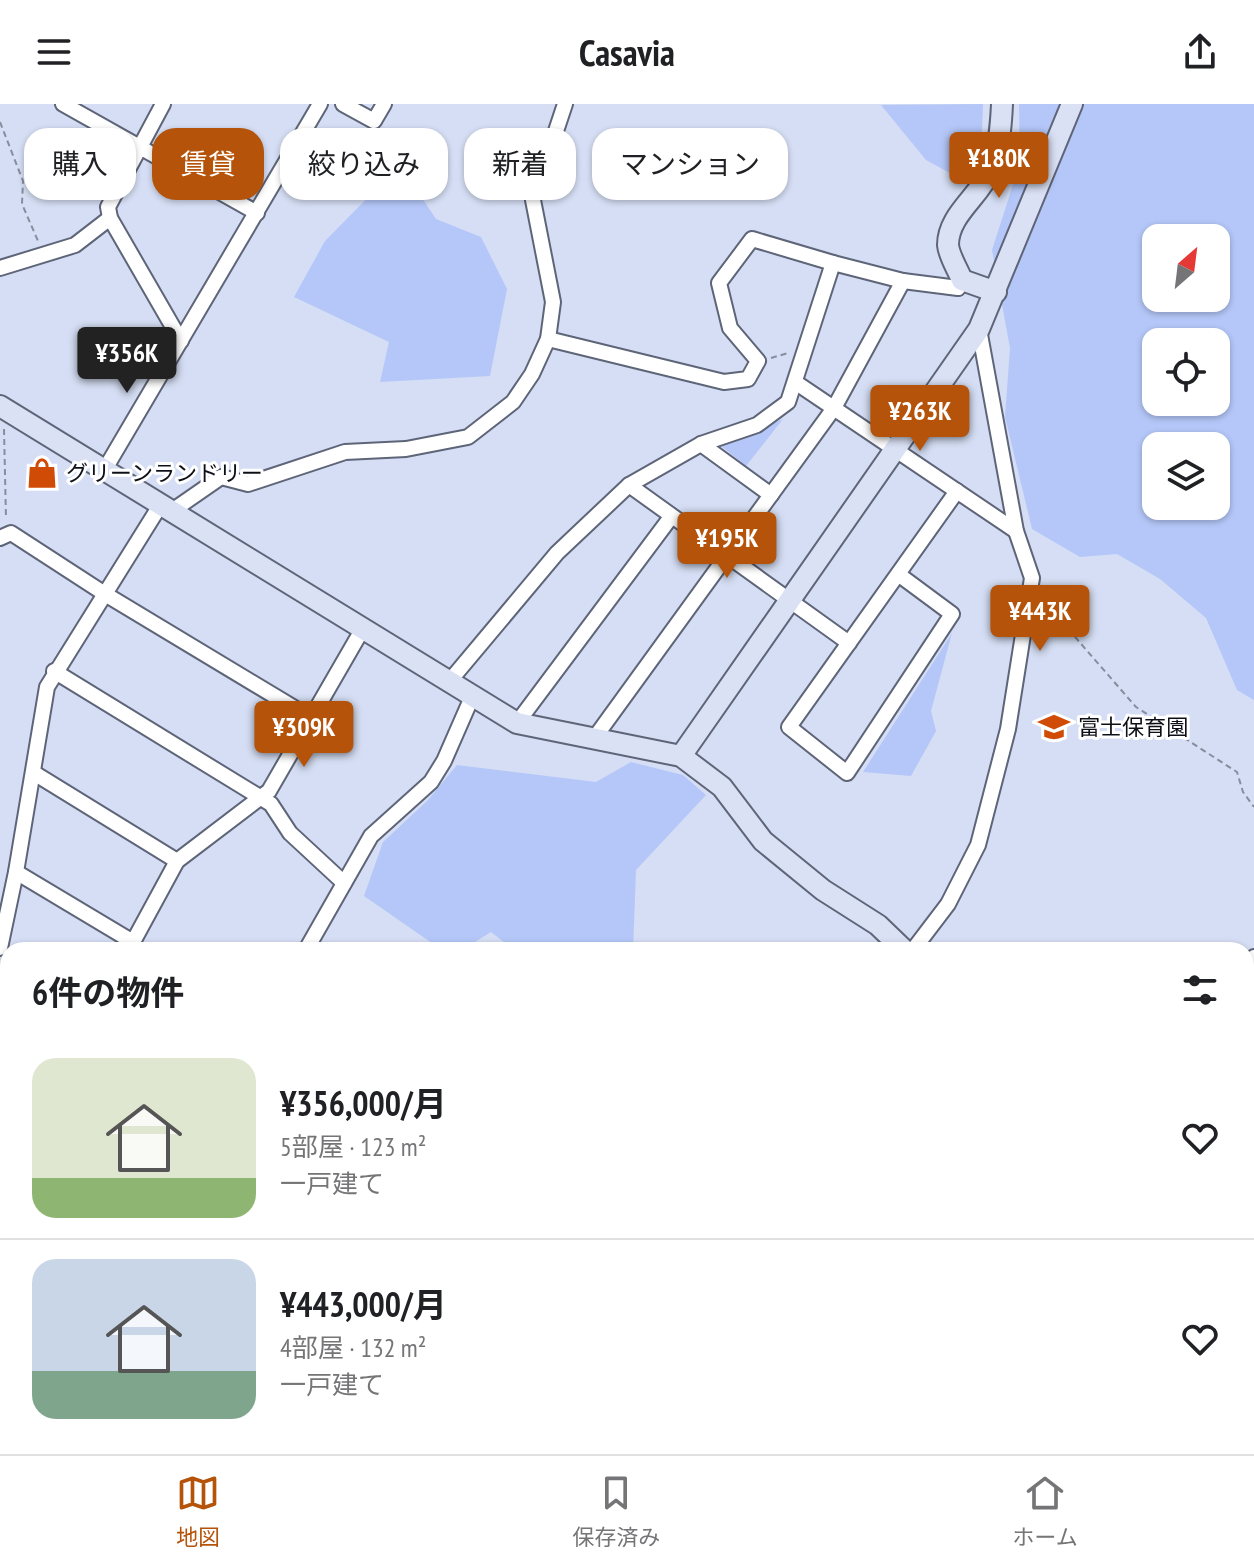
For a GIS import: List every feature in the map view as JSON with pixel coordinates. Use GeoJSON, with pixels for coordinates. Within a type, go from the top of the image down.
{"type":"FeatureCollection","features":[{"type":"Feature","properties":{"kind":"street"},"geometry":{"type":"LineString","coordinates":[[63,104],[257,213]]}},
{"type":"Feature","properties":{"kind":"street"},"geometry":{"type":"LineString","coordinates":[[163,104],[108,207],[110,218],[181,341]]}},
{"type":"Feature","properties":{"kind":"street"},"geometry":{"type":"LineString","coordinates":[[105,469],[320,104]]}},
{"type":"Feature","properties":{"kind":"street"},"geometry":{"type":"LineString","coordinates":[[343,104],[374,121],[384,104]]}},
{"type":"Feature","properties":{"kind":"street"},"geometry":{"type":"LineString","coordinates":[[1,942],[47,687],[54,671],[105,594],[166,508],[221,477],[248,484],[345,452],[406,449],[468,437],[513,402],[532,374],[548,339],[553,302],[533,200],[565,104]]}},
{"type":"Feature","properties":{"kind":"street"},"geometry":{"type":"LineString","coordinates":[[996,292],[962,280],[948,247],[954,219],[976,196],[989,172],[999,143],[1002,104]]}},
{"type":"Feature","properties":{"kind":"street"},"geometry":{"type":"LineString","coordinates":[[681,756],[979,329],[1072,104]]}},
{"type":"Feature","properties":{"kind":"street"},"geometry":{"type":"LineString","coordinates":[[0,268],[75,245],[110,218]]}},
{"type":"Feature","properties":{"kind":"street"},"geometry":{"type":"LineString","coordinates":[[548,339],[724,382],[748,379],[758,361],[730,328],[719,283],[752,239],[903,281],[958,288],[962,280]]}},
{"type":"Feature","properties":{"kind":"street"},"geometry":{"type":"LineString","coordinates":[[448,683],[557,553],[629,485],[701,444],[757,425],[788,402],[833,263]]}},
{"type":"Feature","properties":{"kind":"street"},"geometry":{"type":"LineString","coordinates":[[593,740],[834,408],[903,281]]}},
{"type":"Feature","properties":{"kind":"street"},"geometry":{"type":"LineString","coordinates":[[919,942],[948,904],[978,845],[1008,729],[1032,578],[1016,531],[979,329]]}},
{"type":"Feature","properties":{"kind":"street"},"geometry":{"type":"LineString","coordinates":[[795,382],[894,452],[1016,531]]}},
{"type":"Feature","properties":{"kind":"street"},"geometry":{"type":"LineString","coordinates":[[2,407],[517,723],[681,756],[722,787],[763,841],[823,890],[878,925],[896,942]]}},
{"type":"Feature","properties":{"kind":"street"},"geometry":{"type":"LineString","coordinates":[[701,444],[771,495]]}},
{"type":"Feature","properties":{"kind":"street"},"geometry":{"type":"LineString","coordinates":[[629,485],[849,643]]}},
{"type":"Feature","properties":{"kind":"street"},"geometry":{"type":"LineString","coordinates":[[898,574],[952,614],[847,773],[789,727],[957,491]]}},
{"type":"Feature","properties":{"kind":"street"},"geometry":{"type":"LineString","coordinates":[[517,723],[671,517]]}},
{"type":"Feature","properties":{"kind":"street"},"geometry":{"type":"LineString","coordinates":[[5,535],[311,718]]}},
{"type":"Feature","properties":{"kind":"street"},"geometry":{"type":"LineString","coordinates":[[16,872],[133,942],[177,861],[263,798],[362,630]]}},
{"type":"Feature","properties":{"kind":"street"},"geometry":{"type":"LineString","coordinates":[[54,671],[263,798],[298,841],[344,883]]}},
{"type":"Feature","properties":{"kind":"street"},"geometry":{"type":"LineString","coordinates":[[311,942],[371,836],[431,782],[472,697]]}},
{"type":"Feature","properties":{"kind":"street"},"geometry":{"type":"LineString","coordinates":[[34,773],[177,861]]}},
{"type":"Feature","properties":{"kind":"path"},"geometry":{"type":"LineString","coordinates":[[0,122],[23,181],[22,204],[44,254]]}},
{"type":"Feature","properties":{"kind":"path"},"geometry":{"type":"LineString","coordinates":[[758,361],[804,349]]}},
{"type":"Feature","properties":{"kind":"path"},"geometry":{"type":"LineString","coordinates":[[2,407],[5,535]]}},
{"type":"Feature","properties":{"kind":"path"},"geometry":{"type":"LineString","coordinates":[[1031,586],[1136,707],[1237,772],[1243,792],[1254,807]]}},
{"type":"Feature","properties":{"kind":"shaded area"},"geometry":{"type":"Polygon","coordinates":[[[983,104],[981,157],[961,179],[926,160],[881,105],[983,104]]]}},
{"type":"Feature","properties":{"kind":"shaded area"},"geometry":{"type":"Polygon","coordinates":[[[1019,104],[1254,104],[1254,700],[1237,690],[1206,618],[1160,579],[1117,554],[1080,557],[1032,529],[1005,417],[1010,348],[992,250],[1020,163],[1019,104]]]}},
{"type":"Feature","properties":{"kind":"shaded area"},"geometry":{"type":"Polygon","coordinates":[[[365,200],[423,200],[436,219],[481,237],[507,289],[490,376],[380,382],[389,342],[294,297],[325,241],[365,200]]]}},
{"type":"Feature","properties":{"kind":"shaded area"},"geometry":{"type":"Polygon","coordinates":[[[783,419],[746,466],[721,446],[783,419]]]}},
{"type":"Feature","properties":{"kind":"shaded area"},"geometry":{"type":"Polygon","coordinates":[[[952,633],[931,711],[936,731],[911,776],[863,772],[952,633]]]}},
{"type":"Feature","properties":{"kind":"shaded area"},"geometry":{"type":"Polygon","coordinates":[[[631,762],[683,775],[706,795],[636,870],[633,942],[504,942],[491,932],[475,942],[430,942],[364,896],[383,842],[427,801],[457,765],[596,782],[631,762]]]}},
{"type":"Feature","properties":{"kind":"place","name":"グリーンランドリー"},"geometry":{"type":"Point","coordinates":[42,473]}},
{"type":"Feature","properties":{"kind":"place","name":"富士保育園"},"geometry":{"type":"Point","coordinates":[1054,727]}}]}
